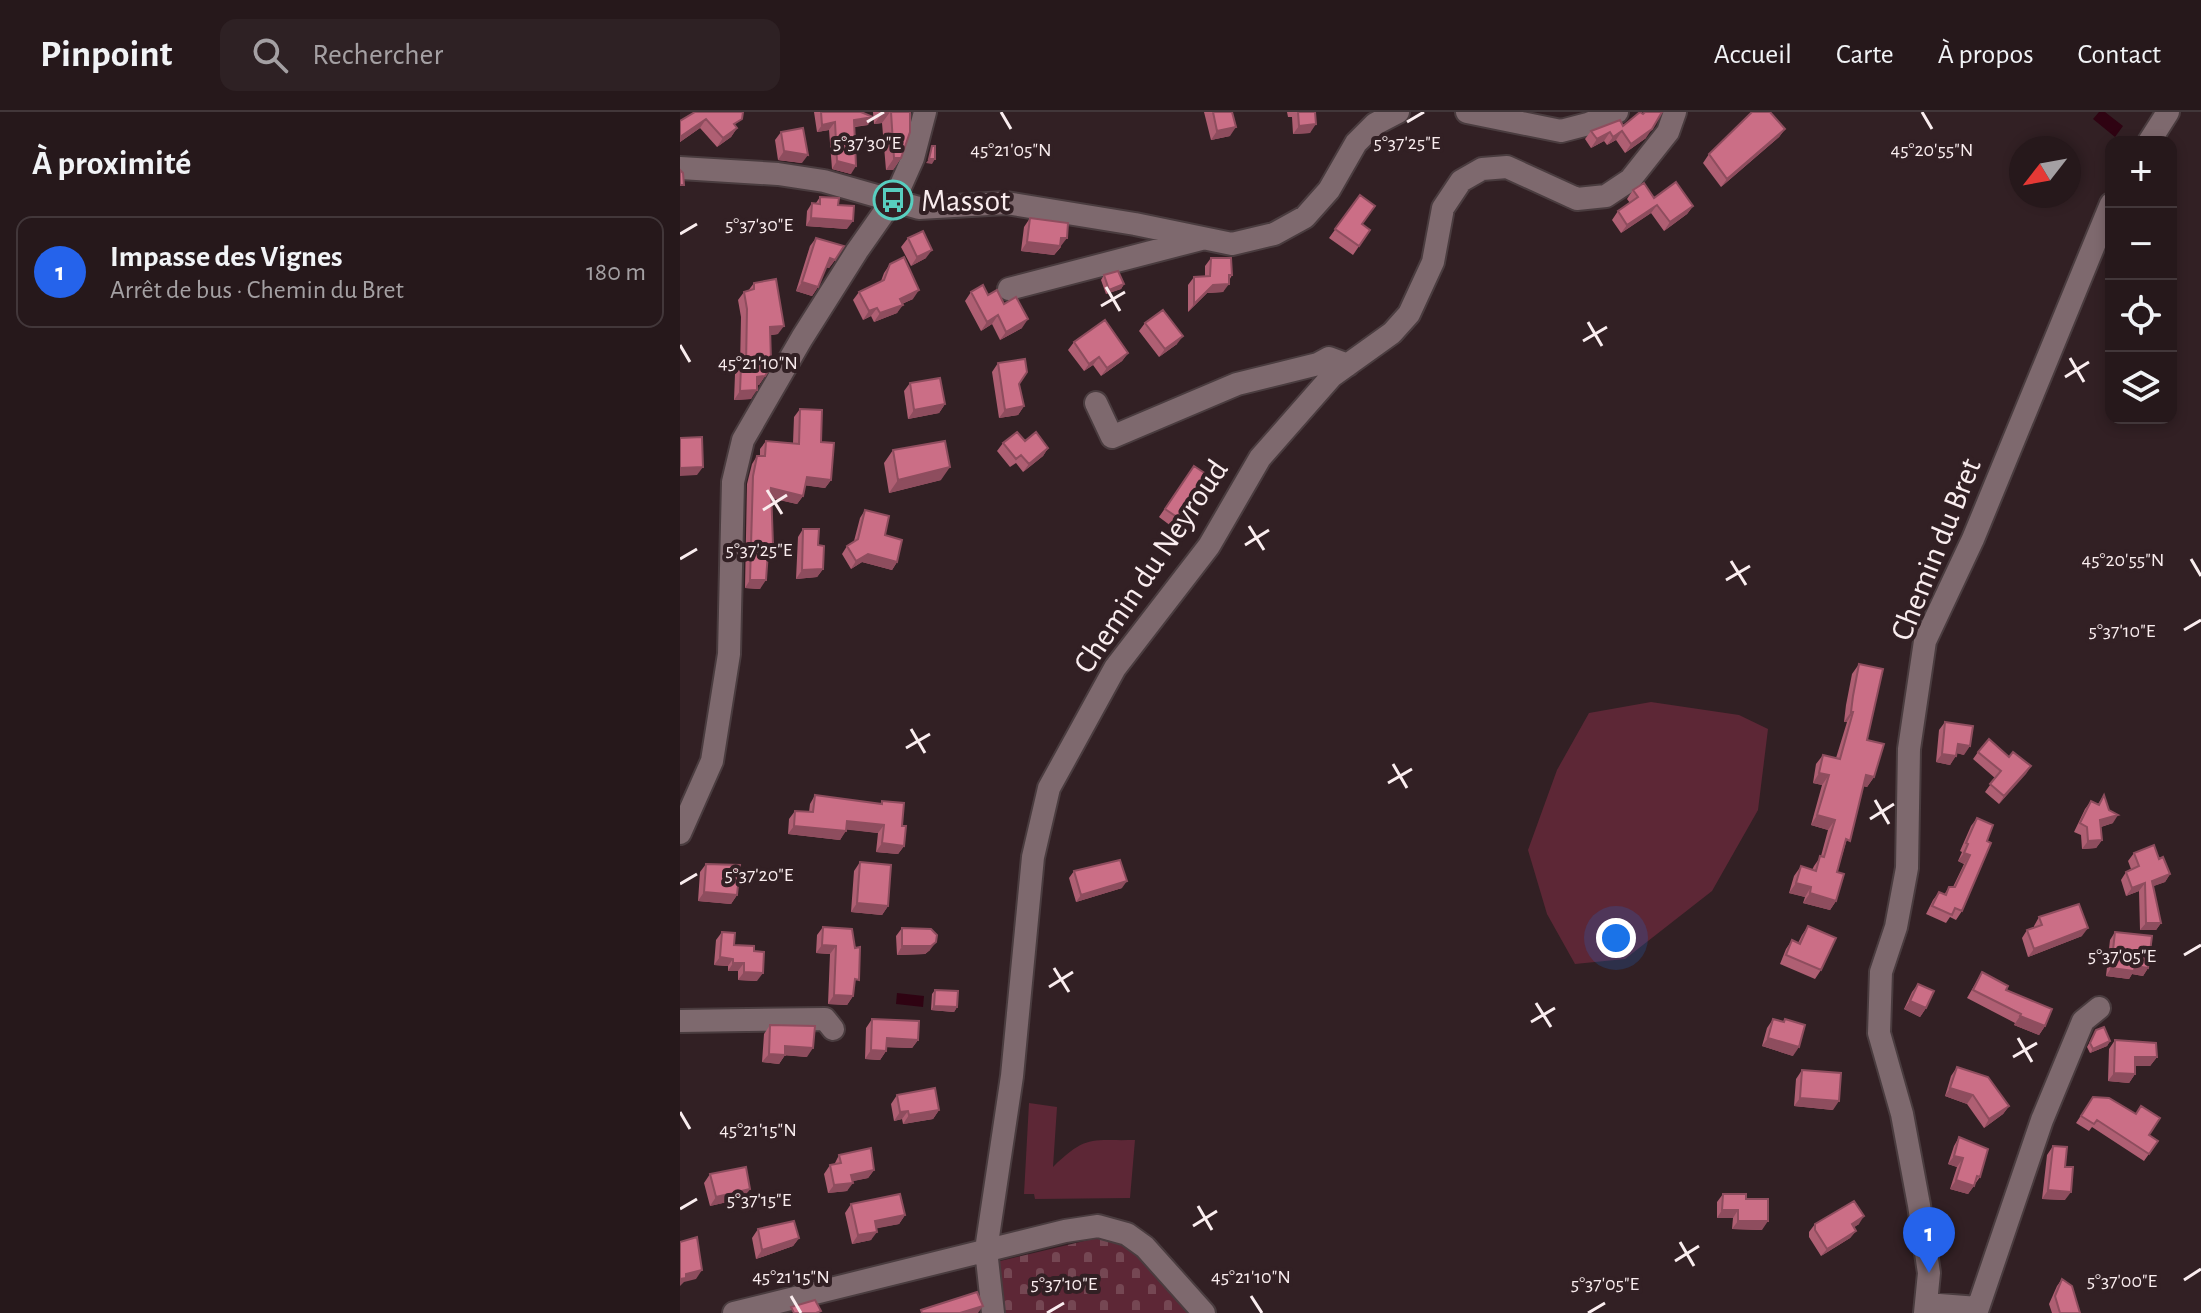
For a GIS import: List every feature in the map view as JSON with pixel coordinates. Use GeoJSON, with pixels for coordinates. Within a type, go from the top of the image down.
{"type":"FeatureCollection","features":[{"type":"Feature","properties":{"kind":"street"},"geometry":{"type":"LineString","coordinates":[[680,833],[712,761],[729,654],[733,482],[743,440],[802,338],[893,200],[913,158],[925,112]]}},
{"type":"Feature","properties":{"kind":"street"},"geometry":{"type":"LineString","coordinates":[[680,168],[778,174],[824,181],[919,208],[1006,203],[1232,244],[1274,234],[1305,217],[1329,190],[1356,143],[1375,124],[1398,112]]}},
{"type":"Feature","properties":{"kind":"street"},"geometry":{"type":"LineString","coordinates":[[1467,112],[1561,131],[1617,112]]}},
{"type":"Feature","properties":{"kind":"street","name":"Chemin du Neyroud"},"geometry":{"type":"LineString","coordinates":[[993,1313],[986,1250],[1012,1076],[1033,857],[1049,788],[1115,668],[1209,546],[1260,458],[1332,376],[1392,333],[1409,314],[1433,262],[1443,208],[1461,181],[1482,169],[1507,167],[1577,199],[1606,196],[1630,180],[1668,132],[1675,112]]}},
{"type":"Feature","properties":{"kind":"street"},"geometry":{"type":"LineString","coordinates":[[2153,136],[2168,112]]}},
{"type":"Feature","properties":{"kind":"street","name":"Chemin du Bret"},"geometry":{"type":"LineString","coordinates":[[1926,1309],[1929,1273],[1919,1205],[1902,1114],[1879,1033],[1881,972],[1896,927],[1907,868],[1909,749],[1925,641],[1973,539],[2109,208]]}},
{"type":"Feature","properties":{"kind":"street"},"geometry":{"type":"LineString","coordinates":[[1009,289],[1192,244],[1203,238]]}},
{"type":"Feature","properties":{"kind":"street"},"geometry":{"type":"LineString","coordinates":[[1096,403],[1112,437],[1237,384],[1318,364],[1329,358],[1348,365]]}},
{"type":"Feature","properties":{"kind":"street"},"geometry":{"type":"LineString","coordinates":[[1926,1309],[1978,1308],[2042,1120],[2083,1021],[2099,1008]]}},
{"type":"Feature","properties":{"kind":"street"},"geometry":{"type":"LineString","coordinates":[[680,1021],[825,1019],[833,1029]]}},
{"type":"Feature","properties":{"kind":"street"},"geometry":{"type":"LineString","coordinates":[[734,1313],[1065,1231],[1098,1226],[1127,1234],[1145,1247],[1204,1313]]}},
{"type":"Feature","properties":{"kind":"green space"},"geometry":{"type":"Polygon","coordinates":[[[1651,702],[1739,715],[1768,729],[1758,810],[1712,891],[1625,959],[1575,964],[1547,914],[1528,850],[1557,770],[1589,713],[1651,702]]]}},
{"type":"Feature","properties":{"kind":"green space"},"geometry":{"type":"Polygon","coordinates":[[[1029,1103],[1057,1107],[1053,1167],[1073,1149],[1090,1142],[1135,1140],[1130,1198],[1035,1199],[1034,1194],[1024,1194],[1029,1103]]]}},
{"type":"Feature","properties":{"kind":"green space"},"geometry":{"type":"Polygon","coordinates":[[[1101,1237],[1127,1245],[1189,1313],[997,1313],[992,1263],[1101,1237]]]}},
{"type":"Feature","properties":{"kind":"shaded area"},"geometry":{"type":"Polygon","coordinates":[[[2099,112],[2105,112],[2123,126],[2114,136],[2093,119],[2099,112]]]}},
{"type":"Feature","properties":{"kind":"shaded area"},"geometry":{"type":"Polygon","coordinates":[[[897,993],[924,996],[923,1007],[896,1004],[897,993]]]}},
{"type":"Feature","properties":{"kind":"building"},"geometry":{"type":"Polygon","coordinates":[[[695,112],[743,112],[742,119],[734,124],[737,128],[723,138],[706,119],[680,137],[680,121],[695,112]]]}},
{"type":"Feature","properties":{"kind":"building"},"geometry":{"type":"Polygon","coordinates":[[[821,112],[861,112],[873,117],[854,120],[856,166],[837,161],[835,122],[822,125],[821,112]]]}},
{"type":"Feature","properties":{"kind":"building"},"geometry":{"type":"Polygon","coordinates":[[[891,112],[910,112],[910,132],[901,158],[894,158],[891,112]]]}},
{"type":"Feature","properties":{"kind":"building"},"geometry":{"type":"Polygon","coordinates":[[[1213,112],[1232,112],[1236,127],[1217,131],[1213,112]]]}},
{"type":"Feature","properties":{"kind":"building"},"geometry":{"type":"Polygon","coordinates":[[[1298,112],[1315,112],[1316,124],[1299,126],[1298,112]]]}},
{"type":"Feature","properties":{"kind":"building"},"geometry":{"type":"Polygon","coordinates":[[[1640,112],[1662,112],[1652,129],[1631,144],[1622,131],[1613,137],[1610,132],[1597,139],[1591,131],[1620,120],[1623,126],[1640,112]]]}},
{"type":"Feature","properties":{"kind":"building"},"geometry":{"type":"Polygon","coordinates":[[[1752,112],[1770,112],[1785,129],[1727,179],[1709,154],[1752,112]]]}},
{"type":"Feature","properties":{"kind":"building"},"geometry":{"type":"Polygon","coordinates":[[[803,128],[808,155],[784,151],[781,132],[803,128]]]}},
{"type":"Feature","properties":{"kind":"building"},"geometry":{"type":"Polygon","coordinates":[[[932,146],[935,146],[935,159],[929,159],[932,146]]]}},
{"type":"Feature","properties":{"kind":"building"},"geometry":{"type":"Polygon","coordinates":[[[680,170],[683,173],[684,185],[680,185],[680,170]]]}},
{"type":"Feature","properties":{"kind":"building"},"geometry":{"type":"Polygon","coordinates":[[[1676,182],[1693,206],[1670,222],[1657,205],[1627,225],[1618,211],[1638,197],[1633,190],[1644,183],[1654,198],[1676,182]]]}},
{"type":"Feature","properties":{"kind":"building"},"geometry":{"type":"Polygon","coordinates":[[[1360,195],[1375,206],[1362,224],[1370,230],[1359,246],[1335,229],[1360,195]]]}},
{"type":"Feature","properties":{"kind":"building"},"geometry":{"type":"Polygon","coordinates":[[[820,197],[839,198],[838,205],[854,206],[853,221],[811,218],[812,203],[820,204],[820,197]]]}},
{"type":"Feature","properties":{"kind":"building"},"geometry":{"type":"Polygon","coordinates":[[[1030,218],[1068,223],[1067,238],[1061,238],[1060,246],[1027,242],[1030,218]]]}},
{"type":"Feature","properties":{"kind":"building"},"geometry":{"type":"Polygon","coordinates":[[[923,231],[932,250],[917,257],[908,238],[923,231]]]}},
{"type":"Feature","properties":{"kind":"building"},"geometry":{"type":"Polygon","coordinates":[[[816,238],[844,246],[835,260],[830,258],[818,287],[802,282],[816,238]]]}},
{"type":"Feature","properties":{"kind":"building"},"geometry":{"type":"Polygon","coordinates":[[[904,257],[919,290],[900,299],[903,305],[880,313],[877,308],[869,311],[859,292],[884,280],[890,264],[904,257]]]}},
{"type":"Feature","properties":{"kind":"building"},"geometry":{"type":"Polygon","coordinates":[[[1211,258],[1231,258],[1229,284],[1213,285],[1194,304],[1194,277],[1210,276],[1211,258]]]}},
{"type":"Feature","properties":{"kind":"building"},"geometry":{"type":"Polygon","coordinates":[[[1118,271],[1124,284],[1109,290],[1104,275],[1118,271]]]}},
{"type":"Feature","properties":{"kind":"building"},"geometry":{"type":"Polygon","coordinates":[[[776,279],[784,326],[770,327],[771,361],[774,361],[765,376],[757,377],[757,390],[740,391],[741,366],[746,365],[747,309],[744,292],[754,289],[754,283],[776,279]]]}},
{"type":"Feature","properties":{"kind":"building"},"geometry":{"type":"Polygon","coordinates":[[[983,285],[988,295],[997,290],[1004,304],[1016,297],[1028,319],[1006,332],[998,315],[987,322],[971,292],[983,285]]]}},
{"type":"Feature","properties":{"kind":"building"},"geometry":{"type":"Polygon","coordinates":[[[1163,310],[1183,336],[1165,349],[1145,323],[1163,310]]]}},
{"type":"Feature","properties":{"kind":"building"},"geometry":{"type":"Polygon","coordinates":[[[1105,320],[1128,353],[1107,368],[1099,357],[1089,364],[1074,342],[1105,320]]]}},
{"type":"Feature","properties":{"kind":"building"},"geometry":{"type":"Polygon","coordinates":[[[1025,359],[1027,372],[1019,384],[1024,406],[1005,410],[998,363],[1025,359]]]}},
{"type":"Feature","properties":{"kind":"building"},"geometry":{"type":"Polygon","coordinates":[[[940,378],[945,404],[914,410],[910,383],[940,378]]]}},
{"type":"Feature","properties":{"kind":"building"},"geometry":{"type":"Polygon","coordinates":[[[800,409],[822,410],[821,442],[834,443],[831,480],[807,477],[803,496],[771,488],[773,545],[772,552],[768,552],[766,580],[750,580],[753,476],[757,456],[765,456],[766,441],[799,444],[800,409]]]}},
{"type":"Feature","properties":{"kind":"building"},"geometry":{"type":"Polygon","coordinates":[[[1017,432],[1025,441],[1036,432],[1048,448],[1029,464],[1021,455],[1016,459],[1003,443],[1017,432]]]}},
{"type":"Feature","properties":{"kind":"building"},"geometry":{"type":"Polygon","coordinates":[[[702,437],[703,467],[680,468],[680,438],[702,437]]]}},
{"type":"Feature","properties":{"kind":"building"},"geometry":{"type":"Polygon","coordinates":[[[945,441],[950,467],[898,480],[893,450],[945,441]]]}},
{"type":"Feature","properties":{"kind":"building"},"geometry":{"type":"Polygon","coordinates":[[[1194,466],[1206,474],[1177,517],[1165,509],[1194,466]]]}},
{"type":"Feature","properties":{"kind":"building"},"geometry":{"type":"Polygon","coordinates":[[[865,510],[889,516],[885,535],[902,540],[897,562],[868,554],[856,561],[847,546],[858,539],[865,510]]]}},
{"type":"Feature","properties":{"kind":"building"},"geometry":{"type":"Polygon","coordinates":[[[803,529],[819,529],[818,545],[824,546],[823,569],[802,570],[803,529]]]}},
{"type":"Feature","properties":{"kind":"building"},"geometry":{"type":"Polygon","coordinates":[[[1859,664],[1883,669],[1867,740],[1884,744],[1874,777],[1866,775],[1850,841],[1846,839],[1837,872],[1844,874],[1836,901],[1810,893],[1811,887],[1796,883],[1801,866],[1816,871],[1820,856],[1824,857],[1835,820],[1817,815],[1829,775],[1819,773],[1823,755],[1840,759],[1853,712],[1859,664]]]}},
{"type":"Feature","properties":{"kind":"building"},"geometry":{"type":"Polygon","coordinates":[[[1945,722],[1973,726],[1970,746],[1958,744],[1956,756],[1942,754],[1945,722]]]}},
{"type":"Feature","properties":{"kind":"building"},"geometry":{"type":"Polygon","coordinates":[[[1989,739],[2009,757],[2013,752],[2031,766],[2004,796],[1990,784],[2001,771],[1978,752],[1989,739]]]}},
{"type":"Feature","properties":{"kind":"building"},"geometry":{"type":"Polygon","coordinates":[[[815,795],[882,804],[882,801],[904,803],[904,846],[882,843],[884,825],[847,821],[846,831],[794,826],[795,811],[813,812],[815,795]]]}},
{"type":"Feature","properties":{"kind":"building"},"geometry":{"type":"Polygon","coordinates":[[[2104,795],[2109,810],[2118,815],[2100,820],[2102,840],[2088,841],[2087,827],[2080,823],[2091,801],[2099,805],[2104,795]]]}},
{"type":"Feature","properties":{"kind":"building"},"geometry":{"type":"Polygon","coordinates":[[[1977,818],[1993,825],[1987,841],[1991,843],[1962,911],[1955,908],[1952,915],[1932,906],[1939,892],[1946,895],[1949,887],[1955,887],[1970,855],[1964,853],[1977,818]]]}},
{"type":"Feature","properties":{"kind":"building"},"geometry":{"type":"Polygon","coordinates":[[[2154,845],[2170,874],[2152,881],[2161,923],[2146,923],[2145,883],[2132,888],[2126,872],[2139,866],[2134,853],[2154,845]]]}},
{"type":"Feature","properties":{"kind":"building"},"geometry":{"type":"Polygon","coordinates":[[[1120,860],[1127,881],[1081,895],[1074,871],[1120,860]]]}},
{"type":"Feature","properties":{"kind":"building"},"geometry":{"type":"Polygon","coordinates":[[[860,862],[891,865],[888,906],[857,903],[860,862]]]}},
{"type":"Feature","properties":{"kind":"building"},"geometry":{"type":"Polygon","coordinates":[[[706,864],[740,865],[737,895],[704,892],[706,864]]]}},
{"type":"Feature","properties":{"kind":"building"},"geometry":{"type":"Polygon","coordinates":[[[2079,904],[2088,928],[2034,949],[2027,930],[2042,925],[2039,917],[2079,904]]]}},
{"type":"Feature","properties":{"kind":"building"},"geometry":{"type":"Polygon","coordinates":[[[1808,926],[1836,938],[1821,970],[1786,955],[1792,940],[1800,944],[1808,926]]]}},
{"type":"Feature","properties":{"kind":"building"},"geometry":{"type":"Polygon","coordinates":[[[823,927],[852,929],[855,948],[860,947],[859,980],[855,979],[853,996],[834,995],[836,946],[822,945],[823,927]]]}},
{"type":"Feature","properties":{"kind":"building"},"geometry":{"type":"Polygon","coordinates":[[[902,928],[931,929],[937,935],[936,942],[931,946],[902,946],[902,928]]]}},
{"type":"Feature","properties":{"kind":"building"},"geometry":{"type":"Polygon","coordinates":[[[722,932],[735,933],[734,945],[754,946],[754,951],[764,952],[763,973],[744,972],[744,963],[733,963],[733,959],[720,957],[722,932]]]}},
{"type":"Feature","properties":{"kind":"building"},"geometry":{"type":"Polygon","coordinates":[[[2115,932],[2152,936],[2148,968],[2135,966],[2134,971],[2111,968],[2115,932]]]}},
{"type":"Feature","properties":{"kind":"building"},"geometry":{"type":"Polygon","coordinates":[[[1982,972],[2008,986],[2006,990],[2052,1009],[2045,1026],[1973,990],[1982,972]]]}},
{"type":"Feature","properties":{"kind":"building"},"geometry":{"type":"Polygon","coordinates":[[[1918,984],[1934,991],[1926,1008],[1910,1001],[1918,984]]]}},
{"type":"Feature","properties":{"kind":"building"},"geometry":{"type":"Polygon","coordinates":[[[935,990],[958,991],[957,1007],[934,1006],[935,990]]]}},
{"type":"Feature","properties":{"kind":"building"},"geometry":{"type":"Polygon","coordinates":[[[872,1019],[919,1021],[918,1040],[887,1038],[886,1051],[871,1050],[872,1019]]]}},
{"type":"Feature","properties":{"kind":"building"},"geometry":{"type":"Polygon","coordinates":[[[1773,1019],[1805,1025],[1799,1047],[1768,1038],[1773,1019]]]}},
{"type":"Feature","properties":{"kind":"building"},"geometry":{"type":"Polygon","coordinates":[[[770,1025],[815,1026],[813,1048],[785,1046],[785,1055],[769,1054],[770,1025]]]}},
{"type":"Feature","properties":{"kind":"building"},"geometry":{"type":"Polygon","coordinates":[[[2104,1027],[2110,1041],[2093,1049],[2090,1043],[2096,1030],[2104,1027]]]}},
{"type":"Feature","properties":{"kind":"building"},"geometry":{"type":"Polygon","coordinates":[[[2115,1040],[2156,1043],[2157,1057],[2135,1057],[2135,1074],[2114,1073],[2115,1040]]]}},
{"type":"Feature","properties":{"kind":"building"},"geometry":{"type":"Polygon","coordinates":[[[1957,1067],[1988,1077],[2009,1106],[1989,1119],[1973,1095],[1950,1088],[1957,1067]]]}},
{"type":"Feature","properties":{"kind":"building"},"geometry":{"type":"Polygon","coordinates":[[[1802,1070],[1841,1073],[1839,1101],[1800,1098],[1802,1070]]]}},
{"type":"Feature","properties":{"kind":"building"},"geometry":{"type":"Polygon","coordinates":[[[935,1088],[939,1110],[909,1115],[908,1111],[900,1112],[897,1095],[935,1088]]]}},
{"type":"Feature","properties":{"kind":"building"},"geometry":{"type":"Polygon","coordinates":[[[2093,1097],[2109,1098],[2136,1114],[2141,1106],[2160,1118],[2149,1135],[2158,1141],[2149,1154],[2097,1120],[2094,1124],[2081,1116],[2093,1097]]]}},
{"type":"Feature","properties":{"kind":"building"},"geometry":{"type":"Polygon","coordinates":[[[1959,1137],[1988,1149],[1980,1177],[1977,1176],[1974,1186],[1956,1180],[1963,1158],[1954,1156],[1959,1137]]]}},
{"type":"Feature","properties":{"kind":"building"},"geometry":{"type":"Polygon","coordinates":[[[2053,1146],[2067,1147],[2065,1167],[2073,1167],[2071,1192],[2048,1190],[2053,1146]]]}},
{"type":"Feature","properties":{"kind":"building"},"geometry":{"type":"Polygon","coordinates":[[[871,1148],[874,1170],[851,1175],[853,1183],[834,1185],[830,1165],[841,1163],[839,1155],[871,1148]]]}},
{"type":"Feature","properties":{"kind":"building"},"geometry":{"type":"Polygon","coordinates":[[[746,1167],[750,1189],[716,1197],[710,1174],[746,1167]]]}},
{"type":"Feature","properties":{"kind":"building"},"geometry":{"type":"Polygon","coordinates":[[[900,1194],[905,1215],[875,1221],[877,1232],[858,1235],[851,1204],[900,1194]]]}},
{"type":"Feature","properties":{"kind":"building"},"geometry":{"type":"Polygon","coordinates":[[[1723,1194],[1746,1194],[1746,1199],[1768,1199],[1768,1221],[1738,1221],[1738,1210],[1722,1210],[1723,1194]]]}},
{"type":"Feature","properties":{"kind":"building"},"geometry":{"type":"Polygon","coordinates":[[[1854,1201],[1864,1216],[1852,1224],[1856,1231],[1827,1249],[1815,1230],[1815,1224],[1854,1201]]]}},
{"type":"Feature","properties":{"kind":"building"},"geometry":{"type":"Polygon","coordinates":[[[794,1221],[799,1238],[762,1250],[758,1229],[794,1221]]]}},
{"type":"Feature","properties":{"kind":"building"},"geometry":{"type":"Polygon","coordinates":[[[697,1237],[702,1270],[680,1279],[680,1242],[697,1237]]]}},
{"type":"Feature","properties":{"kind":"building"},"geometry":{"type":"Polygon","coordinates":[[[2062,1279],[2072,1286],[2080,1313],[2060,1313],[2055,1296],[2062,1279]]]}},
{"type":"Feature","properties":{"kind":"building"},"geometry":{"type":"Polygon","coordinates":[[[977,1292],[983,1306],[960,1313],[922,1313],[921,1310],[977,1292]]]}},
{"type":"Feature","properties":{"kind":"building"},"geometry":{"type":"Polygon","coordinates":[[[815,1300],[821,1311],[816,1313],[794,1313],[791,1307],[815,1300]]]}},
{"type":"Feature","properties":{"kind":"place","name":"Massot"},"geometry":{"type":"Point","coordinates":[893,200]}},
{"type":"Feature","properties":{"kind":"place","name":"Impasse des Vignes"},"geometry":{"type":"Point","coordinates":[1929,1273]}}]}
